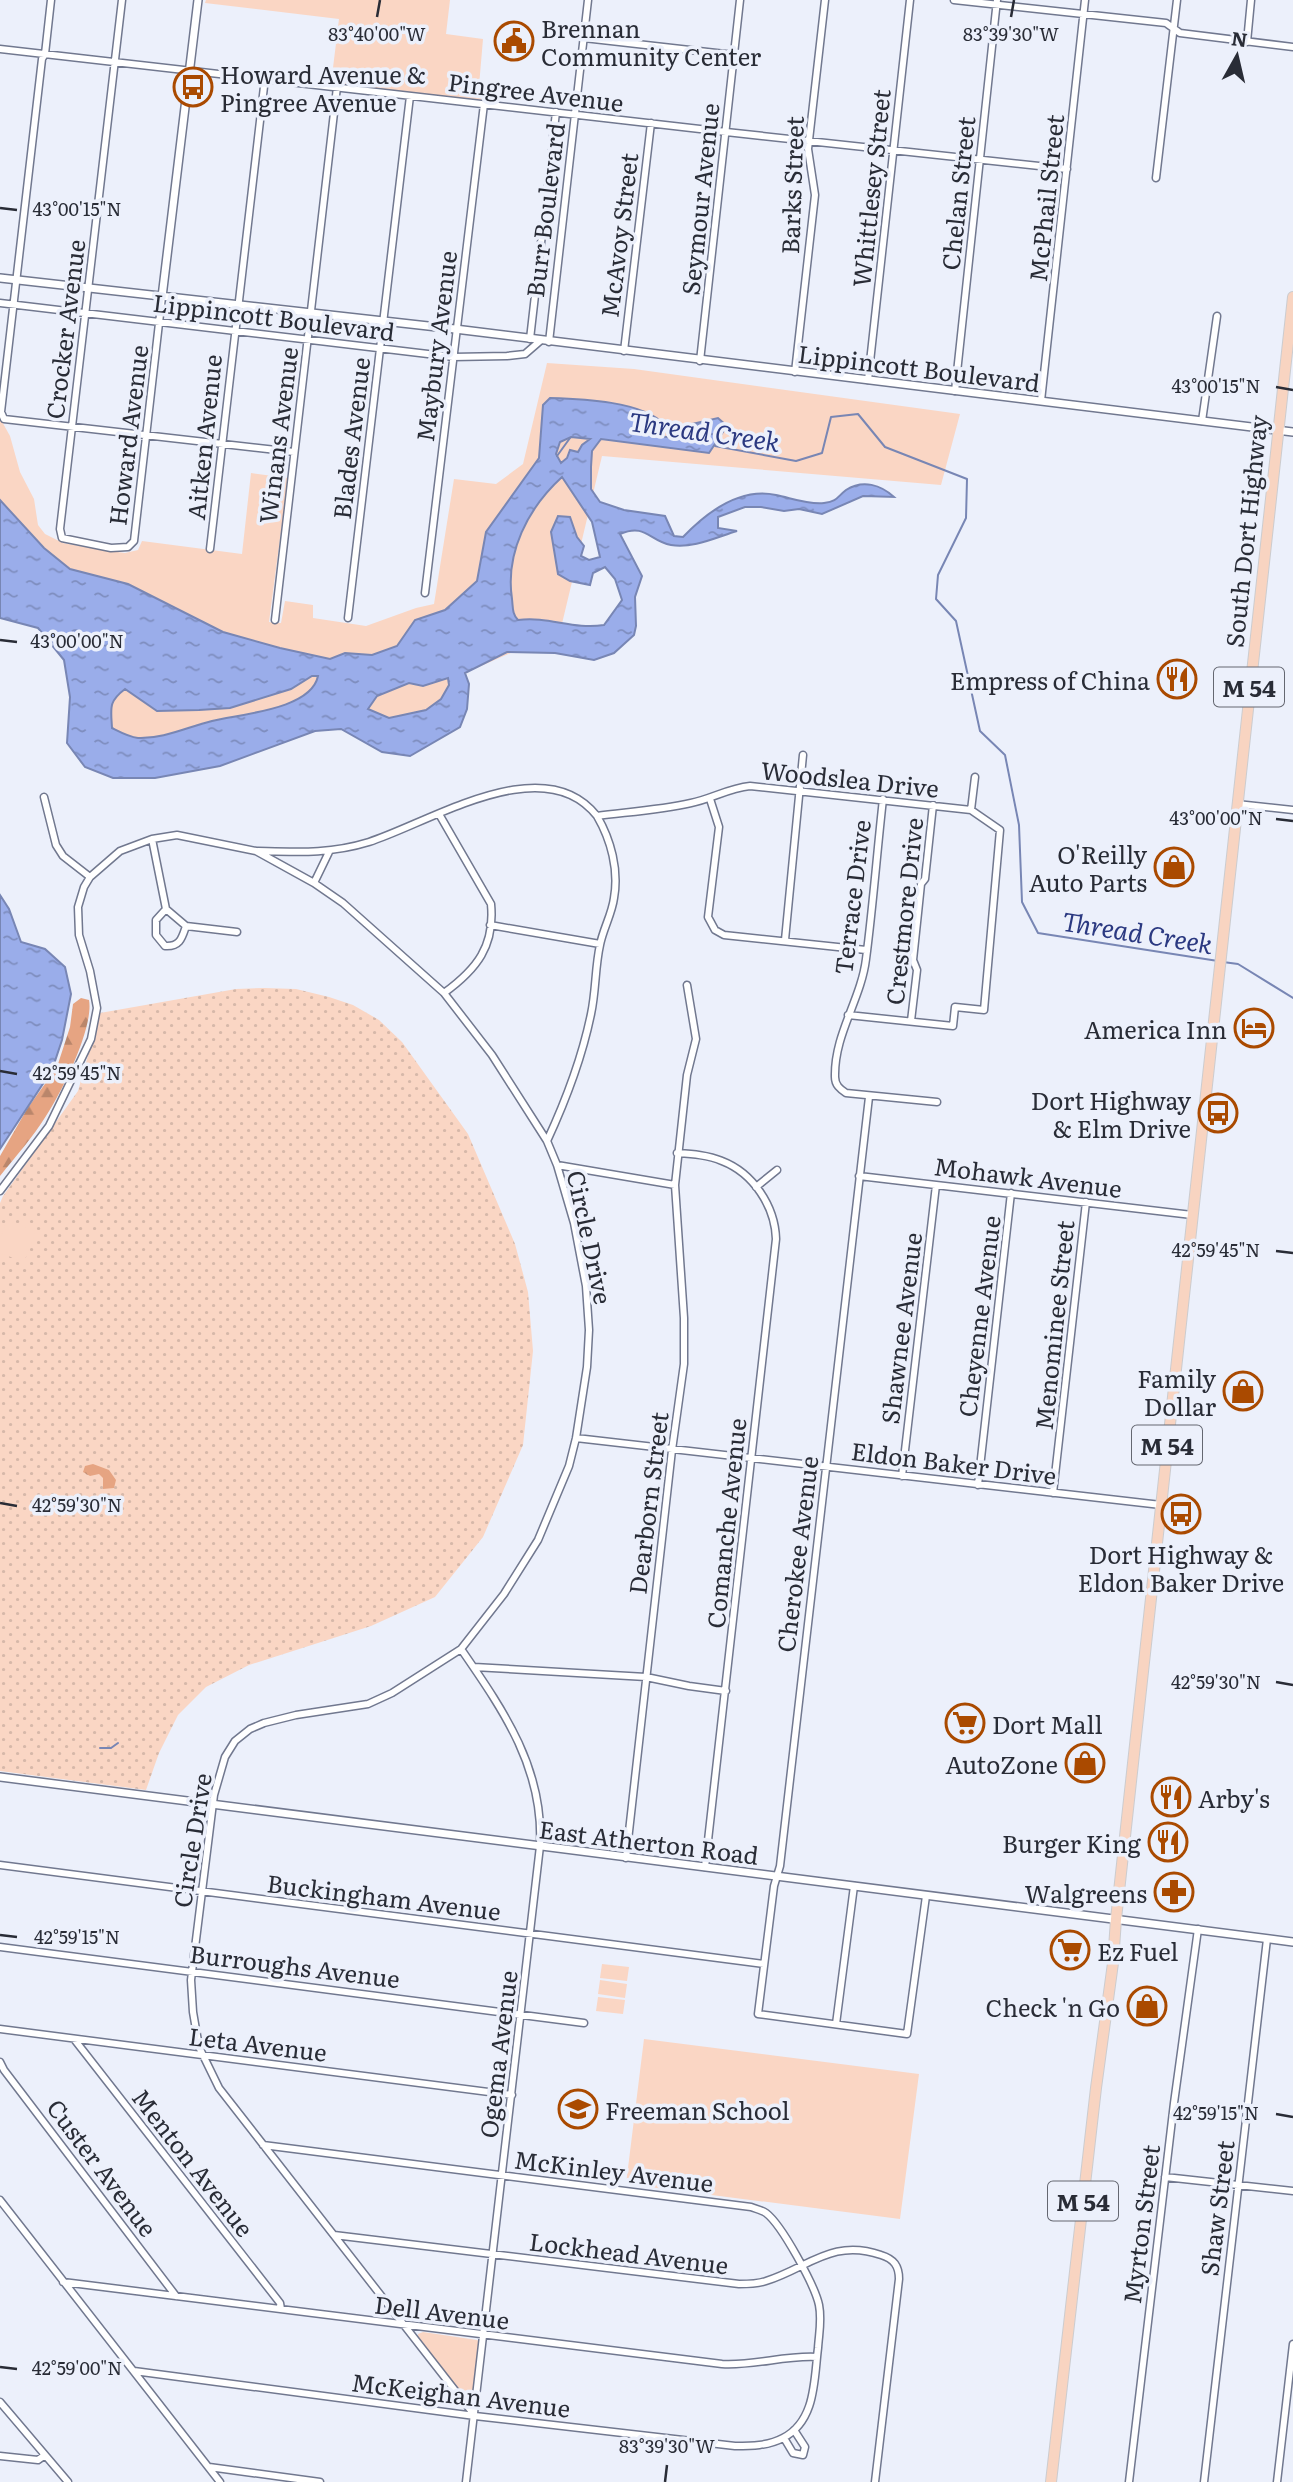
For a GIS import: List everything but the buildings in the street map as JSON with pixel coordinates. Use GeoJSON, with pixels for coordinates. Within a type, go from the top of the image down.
{"type":"FeatureCollection","features":[{"type":"Feature","properties":{"kind":"main road","name":"South Dort Highway"},"geometry":{"type":"LineString","coordinates":[[1051,2482],[1113,1963],[1115,1919],[1293,297]]}},
{"type":"Feature","properties":{"kind":"street"},"geometry":{"type":"LineString","coordinates":[[51,0],[45,54],[41,59],[12,305],[1,412],[4,419],[294,452]]}},
{"type":"Feature","properties":{"kind":"street","name":"Crocker Avenue"},"geometry":{"type":"LineString","coordinates":[[122,0],[60,529],[62,538],[111,548],[128,547],[134,541]]}},
{"type":"Feature","properties":{"kind":"street","name":"Howard Avenue"},"geometry":{"type":"LineString","coordinates":[[134,541],[198,0]]}},
{"type":"Feature","properties":{"kind":"street","name":"Burr Boulevard"},"geometry":{"type":"LineString","coordinates":[[549,342],[588,0]]}},
{"type":"Feature","properties":{"kind":"street","name":"Seymour Avenue"},"geometry":{"type":"LineString","coordinates":[[700,361],[740,0]]}},
{"type":"Feature","properties":{"kind":"street","name":"Barks Street"},"geometry":{"type":"LineString","coordinates":[[795,372],[815,195],[808,164],[809,141],[825,0]]}},
{"type":"Feature","properties":{"kind":"street","name":"Whittlesey Street"},"geometry":{"type":"LineString","coordinates":[[868,380],[910,0]]}},
{"type":"Feature","properties":{"kind":"street"},"geometry":{"type":"LineString","coordinates":[[954,0],[997,2],[1166,23],[1181,33],[1293,47]]}},
{"type":"Feature","properties":{"kind":"street","name":"McPhail Street"},"geometry":{"type":"LineString","coordinates":[[1041,401],[1085,0]]}},
{"type":"Feature","properties":{"kind":"street"},"geometry":{"type":"LineString","coordinates":[[1156,178],[1177,0]]}},
{"type":"Feature","properties":{"kind":"street"},"geometry":{"type":"LineString","coordinates":[[1247,42],[1251,0]]}},
{"type":"Feature","properties":{"kind":"street","name":"Chelan Street"},"geometry":{"type":"LineString","coordinates":[[955,391],[997,2]]}},
{"type":"Feature","properties":{"kind":"street"},"geometry":{"type":"LineString","coordinates":[[584,38],[734,55]]}},
{"type":"Feature","properties":{"kind":"street","name":"Pingree Avenue"},"geometry":{"type":"LineString","coordinates":[[0,49],[1067,169]]}},
{"type":"Feature","properties":{"kind":"street","name":"Aitken Avenue"},"geometry":{"type":"LineString","coordinates":[[210,549],[265,78]]}},
{"type":"Feature","properties":{"kind":"street","name":"Winans Avenue"},"geometry":{"type":"LineString","coordinates":[[275,620],[337,87]]}},
{"type":"Feature","properties":{"kind":"street","name":"Blades Avenue"},"geometry":{"type":"LineString","coordinates":[[348,618],[410,96]]}},
{"type":"Feature","properties":{"kind":"street","name":"Maybury Avenue"},"geometry":{"type":"LineString","coordinates":[[425,593],[484,104]]}},
{"type":"Feature","properties":{"kind":"street","name":"Burr Boulevard"},"geometry":{"type":"LineString","coordinates":[[530,339],[556,112]]}},
{"type":"Feature","properties":{"kind":"street","name":"McAvoy Street"},"geometry":{"type":"LineString","coordinates":[[624,351],[651,123]]}},
{"type":"Feature","properties":{"kind":"street","name":"Lippincott Boulevard"},"geometry":{"type":"LineString","coordinates":[[0,278],[456,329],[1293,432]]}},
{"type":"Feature","properties":{"kind":"street","name":"Lippincott Boulevard"},"geometry":{"type":"LineString","coordinates":[[0,303],[453,356],[525,354],[540,341]]}},
{"type":"Feature","properties":{"kind":"street"},"geometry":{"type":"LineString","coordinates":[[1202,421],[1217,316]]}},
{"type":"Feature","properties":{"kind":"street"},"geometry":{"type":"LineString","coordinates":[[786,940],[803,755]]}},
{"type":"Feature","properties":{"kind":"street","name":"Woodslea Drive"},"geometry":{"type":"LineString","coordinates":[[971,810],[975,777]]}},
{"type":"Feature","properties":{"kind":"street","name":"Woodslea Drive"},"geometry":{"type":"LineString","coordinates":[[597,816],[686,804],[750,786],[971,810],[1000,830],[984,1010],[956,1007],[953,1026],[911,1021]]}},
{"type":"Feature","properties":{"kind":"street"},"geometry":{"type":"LineString","coordinates":[[256,852],[329,852],[370,841],[497,792],[536,787],[574,796],[589,806],[597,816],[609,842],[616,880],[614,900],[600,944],[597,980],[585,1041],[563,1107],[547,1141]]}},
{"type":"Feature","properties":{"kind":"street"},"geometry":{"type":"LineString","coordinates":[[0,1191],[49,1126],[90,1038],[97,1008],[79,935],[78,907],[90,877],[63,856],[56,845],[44,797]]}},
{"type":"Feature","properties":{"kind":"street"},"geometry":{"type":"LineString","coordinates":[[710,799],[719,827],[708,917],[719,934],[866,950]]}},
{"type":"Feature","properties":{"kind":"street","name":"Terrace Drive"},"geometry":{"type":"LineString","coordinates":[[869,1097],[846,1093],[838,1087],[834,1079],[839,1041],[860,987],[883,799]]}},
{"type":"Feature","properties":{"kind":"street"},"geometry":{"type":"LineString","coordinates":[[1237,804],[1293,810]]}},
{"type":"Feature","properties":{"kind":"street","name":"Crestmore Drive"},"geometry":{"type":"LineString","coordinates":[[911,1021],[916,970],[913,960],[933,805]]}},
{"type":"Feature","properties":{"kind":"street"},"geometry":{"type":"LineString","coordinates":[[439,814],[491,904],[491,937],[481,957],[464,978],[444,993]]}},
{"type":"Feature","properties":{"kind":"street","name":"Circle Drive"},"geometry":{"type":"LineString","coordinates":[[90,877],[120,851],[152,839],[177,835],[256,852],[314,883],[343,903],[444,993],[492,1055],[547,1141],[557,1165],[580,1251],[588,1309],[587,1367],[576,1438],[562,1486],[538,1540],[504,1594],[461,1648],[392,1693],[368,1704],[296,1715],[250,1729],[235,1741],[225,1757],[214,1795],[192,1971],[193,2012],[199,2047],[219,2088],[475,2416]]}},
{"type":"Feature","properties":{"kind":"street"},"geometry":{"type":"LineString","coordinates":[[152,839],[166,909],[186,926],[237,932]]}},
{"type":"Feature","properties":{"kind":"street"},"geometry":{"type":"LineString","coordinates":[[314,883],[329,852]]}},
{"type":"Feature","properties":{"kind":"street"},"geometry":{"type":"LineString","coordinates":[[166,909],[156,920],[155,929],[159,940],[165,946],[173,947],[179,944],[186,926]]}},
{"type":"Feature","properties":{"kind":"street"},"geometry":{"type":"LineString","coordinates":[[490,925],[600,944]]}},
{"type":"Feature","properties":{"kind":"street","name":"Dearborn Street"},"geometry":{"type":"LineString","coordinates":[[626,1858],[684,1364],[684,1318],[675,1185],[687,1075],[696,1039],[687,985]]}},
{"type":"Feature","properties":{"kind":"street"},"geometry":{"type":"LineString","coordinates":[[848,1015],[911,1021]]}},
{"type":"Feature","properties":{"kind":"street"},"geometry":{"type":"LineString","coordinates":[[869,1097],[937,1102]]}},
{"type":"Feature","properties":{"kind":"street","name":"Cherokee Avenue"},"geometry":{"type":"LineString","coordinates":[[836,2024],[758,2014],[777,1877],[869,1097]]}},
{"type":"Feature","properties":{"kind":"street","name":"Comanche Avenue"},"geometry":{"type":"LineString","coordinates":[[677,1153],[720,1160],[743,1173],[757,1187],[776,1223],[705,1867]]}},
{"type":"Feature","properties":{"kind":"street"},"geometry":{"type":"LineString","coordinates":[[557,1165],[675,1185]]}},
{"type":"Feature","properties":{"kind":"street"},"geometry":{"type":"LineString","coordinates":[[757,1187],[777,1170]]}},
{"type":"Feature","properties":{"kind":"street","name":"Mohawk Avenue"},"geometry":{"type":"LineString","coordinates":[[859,1176],[1192,1215]]}},
{"type":"Feature","properties":{"kind":"street","name":"Shawnee Avenue"},"geometry":{"type":"LineString","coordinates":[[902,1476],[936,1185]]}},
{"type":"Feature","properties":{"kind":"street","name":"Cheyenne Avenue"},"geometry":{"type":"LineString","coordinates":[[978,1485],[1011,1193]]}},
{"type":"Feature","properties":{"kind":"street","name":"Menominee Street"},"geometry":{"type":"LineString","coordinates":[[1053,1493],[1086,1202]]}},
{"type":"Feature","properties":{"kind":"street","name":"Eldon Baker Drive"},"geometry":{"type":"LineString","coordinates":[[576,1438],[1161,1505]]}},
{"type":"Feature","properties":{"kind":"street","name":"Ogema Avenue"},"geometry":{"type":"LineString","coordinates":[[461,1648],[500,1706],[528,1764],[541,1811],[540,1846],[466,2482]]}},
{"type":"Feature","properties":{"kind":"street"},"geometry":{"type":"LineString","coordinates":[[474,1667],[646,1677],[726,1691]]}},
{"type":"Feature","properties":{"kind":"street","name":"East Atherton Road"},"geometry":{"type":"LineString","coordinates":[[0,1777],[1293,1942]]}},
{"type":"Feature","properties":{"kind":"street","name":"Buckingham Avenue"},"geometry":{"type":"LineString","coordinates":[[0,1865],[764,1964]]}},
{"type":"Feature","properties":{"kind":"street"},"geometry":{"type":"LineString","coordinates":[[854,1886],[836,2024],[907,2034],[926,1896]]}},
{"type":"Feature","properties":{"kind":"street","name":"Myrton Street"},"geometry":{"type":"LineString","coordinates":[[1129,2482],[1198,1929]]}},
{"type":"Feature","properties":{"kind":"street","name":"Shaw Street"},"geometry":{"type":"LineString","coordinates":[[1204,2482],[1267,1939]]}},
{"type":"Feature","properties":{"kind":"street","name":"Burroughs Avenue"},"geometry":{"type":"LineString","coordinates":[[0,1947],[584,2023]]}},
{"type":"Feature","properties":{"kind":"street","name":"Leta Avenue"},"geometry":{"type":"LineString","coordinates":[[0,2029],[512,2095]]}},
{"type":"Feature","properties":{"kind":"street","name":"Menton Avenue"},"geometry":{"type":"LineString","coordinates":[[74,2039],[280,2302],[281,2309]]}},
{"type":"Feature","properties":{"kind":"street","name":"Custer Avenue"},"geometry":{"type":"LineString","coordinates":[[0,2062],[176,2296]]}},
{"type":"Feature","properties":{"kind":"street","name":"McKinley Avenue"},"geometry":{"type":"LineString","coordinates":[[263,2145],[751,2207],[765,2212],[774,2220],[801,2264]]}},
{"type":"Feature","properties":{"kind":"street"},"geometry":{"type":"LineString","coordinates":[[1165,2177],[1293,2191]]}},
{"type":"Feature","properties":{"kind":"street"},"geometry":{"type":"LineString","coordinates":[[0,2200],[220,2482]]}},
{"type":"Feature","properties":{"kind":"street","name":"Lockhead Avenue"},"geometry":{"type":"LineString","coordinates":[[334,2235],[739,2284],[768,2281],[833,2252],[874,2252],[894,2261],[899,2271],[899,2279],[875,2482]]}},
{"type":"Feature","properties":{"kind":"street"},"geometry":{"type":"LineString","coordinates":[[801,2264],[820,2311],[817,2357]]}},
{"type":"Feature","properties":{"kind":"street","name":"Dell Avenue"},"geometry":{"type":"LineString","coordinates":[[63,2282],[484,2336],[741,2365],[796,2356],[817,2357]]}},
{"type":"Feature","properties":{"kind":"street"},"geometry":{"type":"LineString","coordinates":[[1278,2482],[1293,2344]]}},
{"type":"Feature","properties":{"kind":"street","name":"McKeighan Avenue"},"geometry":{"type":"LineString","coordinates":[[134,2371],[475,2416],[735,2446],[764,2444],[789,2434],[804,2419],[812,2400],[817,2357]]}},
{"type":"Feature","properties":{"kind":"street"},"geometry":{"type":"LineString","coordinates":[[0,2403],[68,2482]]}},
{"type":"Feature","properties":{"kind":"street"},"geometry":{"type":"LineString","coordinates":[[0,2456],[38,2460],[45,2455]]}},
{"type":"Feature","properties":{"kind":"street"},"geometry":{"type":"LineString","coordinates":[[209,2467],[320,2482]]}},
{"type":"Feature","properties":{"kind":"shaded area"},"geometry":{"type":"Polygon","coordinates":[[[206,0],[450,0],[446,34],[483,39],[479,86],[481,101],[331,84],[339,19],[205,3],[206,0]]]}},
{"type":"Feature","properties":{"kind":"shaded area"},"geometry":{"type":"Polygon","coordinates":[[[547,363],[634,369],[960,414],[941,485],[602,456],[555,653],[513,652],[465,673],[469,684],[467,709],[460,727],[410,756],[382,752],[341,729],[315,731],[220,766],[155,778],[113,778],[85,767],[67,743],[70,697],[64,660],[38,628],[0,618],[0,418],[10,436],[20,472],[34,499],[38,525],[45,534],[63,543],[125,553],[138,550],[142,541],[242,554],[251,473],[288,478],[269,622],[281,623],[285,601],[313,605],[313,618],[366,626],[434,604],[454,479],[496,484],[523,464],[547,363]]]}},
{"type":"Feature","properties":{"kind":"shaded area"},"geometry":{"type":"Polygon","coordinates":[[[236,989],[296,989],[329,997],[353,1005],[379,1020],[402,1042],[468,1134],[515,1244],[528,1292],[533,1351],[523,1445],[483,1537],[435,1597],[371,1626],[249,1665],[206,1687],[178,1715],[159,1753],[146,1790],[0,1771],[0,1203],[78,1091],[100,1013],[236,989]]]}},
{"type":"Feature","properties":{"kind":"shaded area"},"geometry":{"type":"Polygon","coordinates":[[[7,1220],[36,1231],[24,1262],[0,1253],[0,1239],[7,1220]]]}},
{"type":"Feature","properties":{"kind":"shaded area"},"geometry":{"type":"Polygon","coordinates":[[[602,1964],[629,1967],[627,1981],[600,1978],[602,1964]]]}},
{"type":"Feature","properties":{"kind":"shaded area"},"geometry":{"type":"Polygon","coordinates":[[[600,1980],[627,1984],[625,1998],[598,1994],[600,1980]]]}},
{"type":"Feature","properties":{"kind":"shaded area"},"geometry":{"type":"Polygon","coordinates":[[[598,1997],[625,2000],[623,2014],[596,2011],[598,1997]]]}},
{"type":"Feature","properties":{"kind":"shaded area"},"geometry":{"type":"Polygon","coordinates":[[[644,2039],[919,2074],[900,2219],[626,2184],[644,2039]]]}},
{"type":"Feature","properties":{"kind":"shaded area"},"geometry":{"type":"Polygon","coordinates":[[[423,2332],[480,2342],[471,2402],[418,2338],[418,2334],[423,2332]]]}},
{"type":"Feature","properties":{"kind":"green space"},"geometry":{"type":"Polygon","coordinates":[[[81,998],[89,1000],[87,1026],[68,1076],[41,1124],[0,1176],[0,1156],[27,1109],[57,1067],[70,1027],[73,1004],[81,998]]]}},
{"type":"Feature","properties":{"kind":"green space"},"geometry":{"type":"Polygon","coordinates":[[[93,1464],[109,1470],[116,1480],[114,1488],[103,1489],[103,1478],[99,1474],[90,1476],[83,1472],[85,1466],[93,1464]]]}},
{"type":"Feature","properties":{"kind":"water"},"geometry":{"type":"Polygon","coordinates":[[[550,398],[627,406],[655,417],[665,425],[653,435],[673,438],[688,425],[718,418],[727,426],[709,453],[601,439],[592,451],[591,489],[600,502],[624,510],[665,516],[674,536],[683,537],[713,511],[737,498],[750,495],[763,493],[824,503],[835,500],[852,487],[865,484],[883,489],[894,497],[863,496],[822,514],[799,509],[784,511],[745,507],[718,517],[718,528],[737,531],[687,545],[671,545],[636,531],[620,534],[642,576],[635,597],[634,635],[614,653],[594,660],[555,653],[507,652],[465,673],[469,684],[467,709],[460,727],[410,756],[382,752],[341,729],[315,731],[220,766],[155,778],[113,778],[85,767],[67,743],[70,697],[64,660],[38,628],[0,618],[0,500],[44,548],[70,569],[128,584],[223,632],[330,659],[345,653],[372,655],[397,646],[415,620],[445,610],[477,581],[486,532],[539,458],[543,405],[550,398]],[[571,437],[560,442],[556,454],[561,463],[570,450],[578,452],[590,439],[571,437]],[[562,477],[529,517],[516,548],[511,582],[515,615],[518,620],[582,626],[604,625],[622,600],[615,579],[605,567],[593,573],[590,585],[570,581],[558,574],[551,532],[558,516],[570,517],[577,537],[584,546],[581,556],[589,560],[600,557],[592,522],[562,477]],[[312,676],[291,689],[230,708],[157,711],[125,689],[112,706],[112,728],[131,737],[148,738],[272,709],[302,696],[313,687],[318,676],[312,676]],[[448,678],[423,686],[409,683],[377,696],[368,709],[389,718],[426,710],[441,699],[449,685],[448,678]]]}},
{"type":"Feature","properties":{"kind":"water"},"geometry":{"type":"Polygon","coordinates":[[[0,895],[9,909],[21,942],[45,949],[65,967],[71,994],[62,1040],[52,1070],[0,1149],[0,895]]]}},
{"type":"Feature","properties":{"kind":"waterway","name":"Thread Creek"},"geometry":{"type":"LineString","coordinates":[[715,446],[796,461],[822,453],[831,417],[858,414],[885,447],[967,479],[966,518],[938,575],[936,599],[956,621],[980,731],[1005,755],[1019,825],[1022,902],[1038,933],[1218,961]]}},
{"type":"Feature","properties":{"kind":"waterway","name":"Thread Creek"},"geometry":{"type":"LineString","coordinates":[[557,456],[570,438]]}},
{"type":"Feature","properties":{"kind":"waterway","name":"Thread Creek"},"geometry":{"type":"LineString","coordinates":[[1223,962],[1238,964],[1293,998]]}},
{"type":"Feature","properties":{"kind":"waterway"},"geometry":{"type":"LineString","coordinates":[[100,1748],[111,1748],[118,1743]]}},
{"type":"Feature","properties":{"kind":"place","name":"Brennan Community Center"},"geometry":{"type":"Point","coordinates":[514,41]}},
{"type":"Feature","properties":{"kind":"place","name":"Howard Avenue & Pingree Avenue"},"geometry":{"type":"Point","coordinates":[193,87]}},
{"type":"Feature","properties":{"kind":"place","name":"Empress of China"},"geometry":{"type":"Point","coordinates":[1177,679]}},
{"type":"Feature","properties":{"kind":"place","name":"O'Reilly Auto Parts"},"geometry":{"type":"Point","coordinates":[1174,867]}},
{"type":"Feature","properties":{"kind":"place","name":"America Inn"},"geometry":{"type":"Point","coordinates":[1254,1028]}},
{"type":"Feature","properties":{"kind":"place","name":"Dort Highway & Elm Drive"},"geometry":{"type":"Point","coordinates":[1218,1113]}},
{"type":"Feature","properties":{"kind":"place","name":"Family Dollar"},"geometry":{"type":"Point","coordinates":[1243,1391]}},
{"type":"Feature","properties":{"kind":"place","name":"Dort Highway & Eldon Baker Drive"},"geometry":{"type":"Point","coordinates":[1181,1514]}},
{"type":"Feature","properties":{"kind":"place","name":"Dort Mall"},"geometry":{"type":"Point","coordinates":[965,1723]}},
{"type":"Feature","properties":{"kind":"place","name":"AutoZone"},"geometry":{"type":"Point","coordinates":[1085,1763]}},
{"type":"Feature","properties":{"kind":"place","name":"Arby's"},"geometry":{"type":"Point","coordinates":[1171,1797]}},
{"type":"Feature","properties":{"kind":"place","name":"Burger King"},"geometry":{"type":"Point","coordinates":[1168,1842]}},
{"type":"Feature","properties":{"kind":"place","name":"Walgreens"},"geometry":{"type":"Point","coordinates":[1174,1892]}},
{"type":"Feature","properties":{"kind":"place","name":"Ez Fuel"},"geometry":{"type":"Point","coordinates":[1070,1950]}},
{"type":"Feature","properties":{"kind":"place","name":"Check 'n Go"},"geometry":{"type":"Point","coordinates":[1147,2006]}},
{"type":"Feature","properties":{"kind":"place","name":"Freeman School"},"geometry":{"type":"Point","coordinates":[578,2109]}}]}
